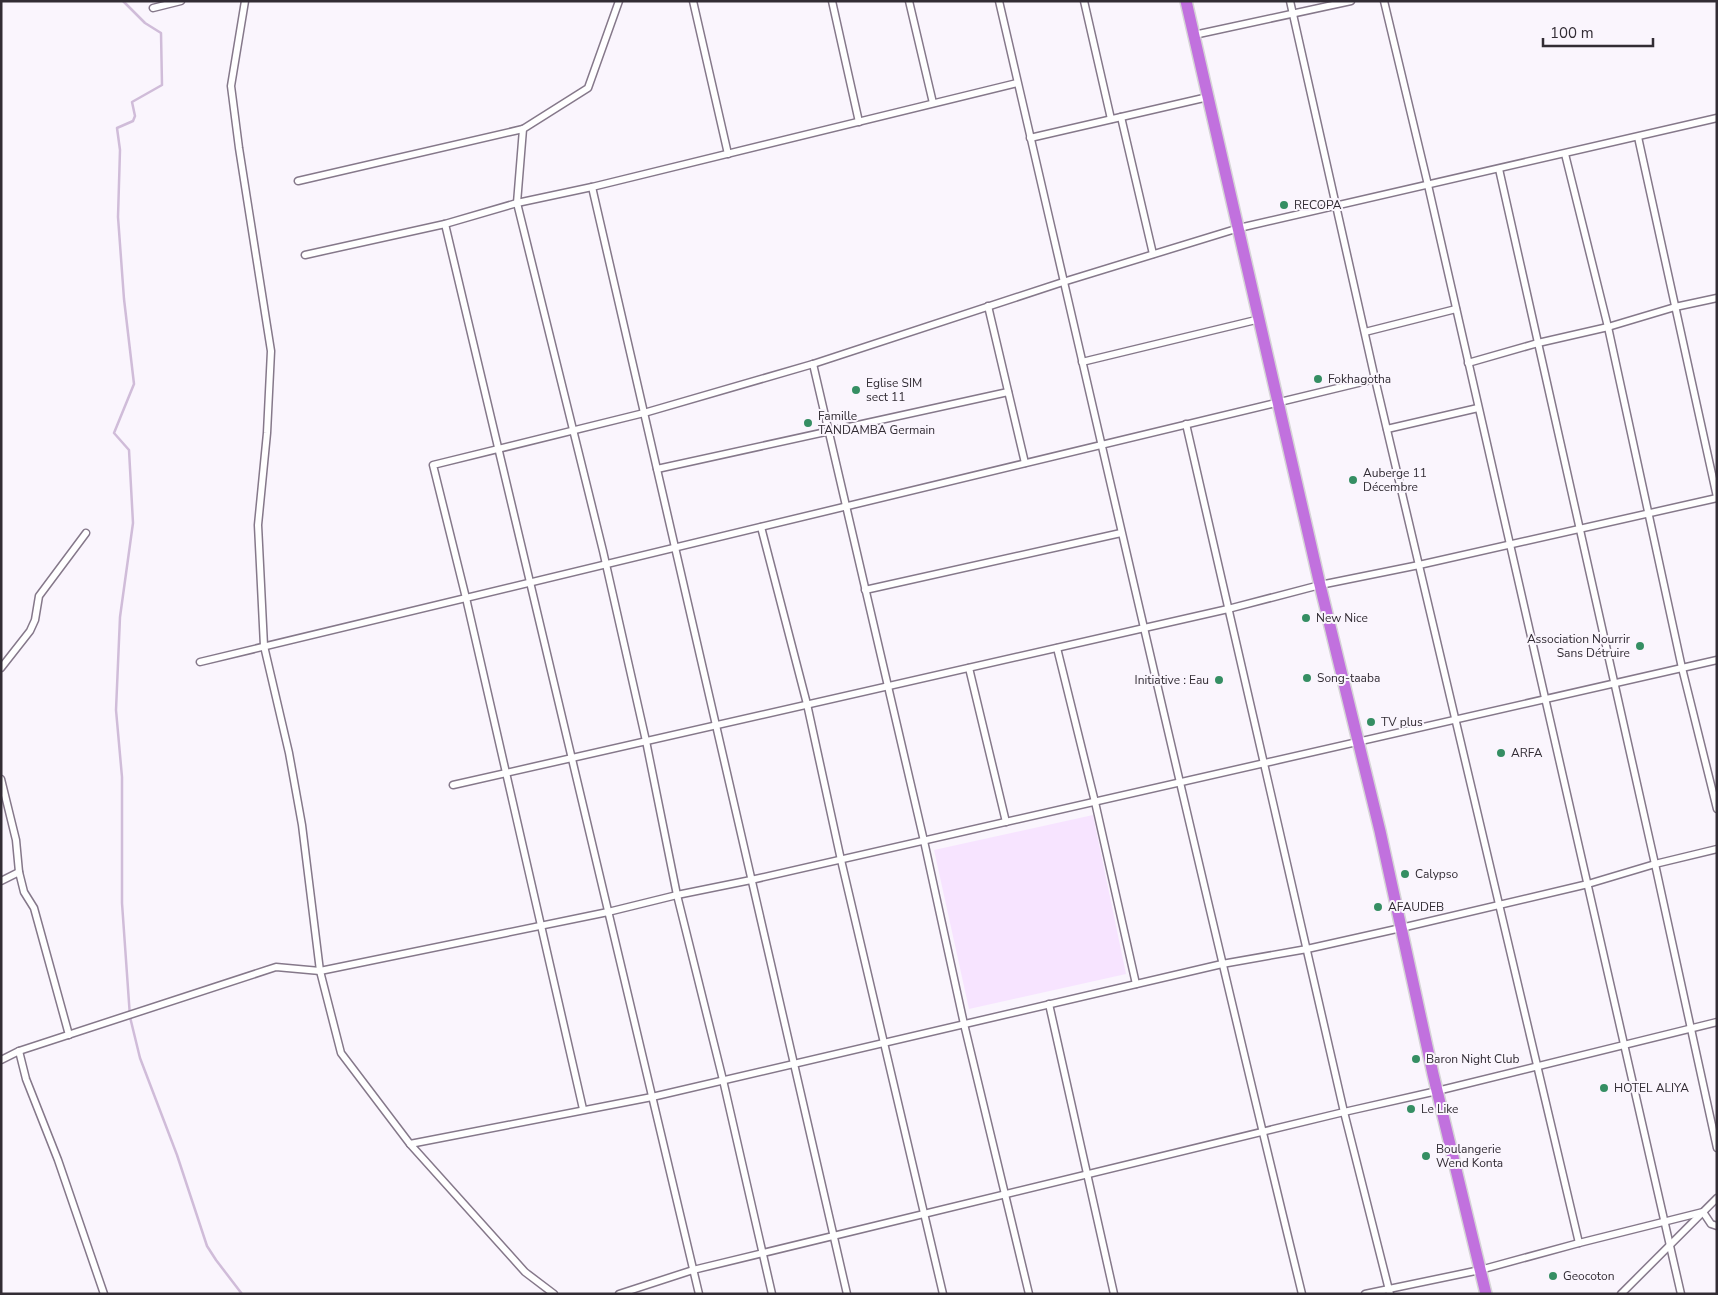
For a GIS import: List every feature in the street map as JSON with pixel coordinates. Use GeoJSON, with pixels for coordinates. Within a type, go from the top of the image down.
{"type":"FeatureCollection","features":[{"type":"Feature","properties":{"kind":"highway"},"geometry":{"type":"LineString","coordinates":[[1186,1],[1486,1294]]}},
{"type":"Feature","properties":{"kind":"street"},"geometry":{"type":"LineString","coordinates":[[152,8],[180,1]]}},
{"type":"Feature","properties":{"kind":"street"},"geometry":{"type":"LineString","coordinates":[[245,1],[231,86],[271,351],[267,433],[258,525],[264,646],[289,752],[300,816],[320,971],[341,1054],[410,1144],[525,1272],[554,1294]]}},
{"type":"Feature","properties":{"kind":"street"},"geometry":{"type":"LineString","coordinates":[[298,181],[524,129],[588,88],[619,1]]}},
{"type":"Feature","properties":{"kind":"street"},"geometry":{"type":"LineString","coordinates":[[692,1],[728,154]]}},
{"type":"Feature","properties":{"kind":"street"},"geometry":{"type":"LineString","coordinates":[[832,1],[859,122]]}},
{"type":"Feature","properties":{"kind":"street"},"geometry":{"type":"LineString","coordinates":[[909,1],[933,104]]}},
{"type":"Feature","properties":{"kind":"street"},"geometry":{"type":"LineString","coordinates":[[999,1],[1179,783],[1302,1294]]}},
{"type":"Feature","properties":{"kind":"street"},"geometry":{"type":"LineString","coordinates":[[1084,1],[1111,119]]}},
{"type":"Feature","properties":{"kind":"street"},"geometry":{"type":"LineString","coordinates":[[1290,1],[1375,379],[1579,1243]]}},
{"type":"Feature","properties":{"kind":"street"},"geometry":{"type":"LineString","coordinates":[[1194,35],[1351,1]]}},
{"type":"Feature","properties":{"kind":"street"},"geometry":{"type":"LineString","coordinates":[[1384,1],[1428,185],[1681,1294]]}},
{"type":"Feature","properties":{"kind":"street"},"geometry":{"type":"LineString","coordinates":[[305,255],[445,224],[517,203],[592,187],[1018,82]]}},
{"type":"Feature","properties":{"kind":"street"},"geometry":{"type":"LineString","coordinates":[[1030,138],[1208,97]]}},
{"type":"Feature","properties":{"kind":"street"},"geometry":{"type":"LineString","coordinates":[[1120,116],[1153,254]]}},
{"type":"Feature","properties":{"kind":"street"},"geometry":{"type":"LineString","coordinates":[[583,1109],[466,598],[433,465],[644,413],[813,364],[1063,282],[1239,228],[1717,118]]}},
{"type":"Feature","properties":{"kind":"street"},"geometry":{"type":"LineString","coordinates":[[524,129],[517,203],[606,564],[646,741],[677,895],[723,1080],[772,1294]]}},
{"type":"Feature","properties":{"kind":"street"},"geometry":{"type":"LineString","coordinates":[[453,785],[1228,609],[1320,585],[1510,545],[1717,497],[1638,137]]}},
{"type":"Feature","properties":{"kind":"street"},"geometry":{"type":"LineString","coordinates":[[1565,154],[1608,327],[1682,668],[1717,809]]}},
{"type":"Feature","properties":{"kind":"street"},"geometry":{"type":"LineString","coordinates":[[1499,169],[1717,1148]]}},
{"type":"Feature","properties":{"kind":"street"},"geometry":{"type":"LineString","coordinates":[[592,187],[793,1064],[848,1294]]}},
{"type":"Feature","properties":{"kind":"street"},"geometry":{"type":"LineString","coordinates":[[445,224],[699,1294]]}},
{"type":"Feature","properties":{"kind":"street"},"geometry":{"type":"LineString","coordinates":[[1468,363],[1608,327],[1675,307],[1717,298]]}},
{"type":"Feature","properties":{"kind":"street"},"geometry":{"type":"LineString","coordinates":[[988,306],[1025,463]]}},
{"type":"Feature","properties":{"kind":"street"},"geometry":{"type":"LineString","coordinates":[[1365,332],[1456,309]]}},
{"type":"Feature","properties":{"kind":"street"},"geometry":{"type":"LineString","coordinates":[[1082,362],[1260,319]]}},
{"type":"Feature","properties":{"kind":"street"},"geometry":{"type":"LineString","coordinates":[[813,364],[924,841],[964,1024],[1029,1294]]}},
{"type":"Feature","properties":{"kind":"street"},"geometry":{"type":"LineString","coordinates":[[200,662],[1375,379]]}},
{"type":"Feature","properties":{"kind":"street"},"geometry":{"type":"LineString","coordinates":[[657,469],[1008,392]]}},
{"type":"Feature","properties":{"kind":"street"},"geometry":{"type":"LineString","coordinates":[[1387,429],[1478,408]]}},
{"type":"Feature","properties":{"kind":"street"},"geometry":{"type":"LineString","coordinates":[[1186,424],[1344,1112],[1389,1291]]}},
{"type":"Feature","properties":{"kind":"street"},"geometry":{"type":"LineString","coordinates":[[761,527],[807,704],[841,860],[943,1294]]}},
{"type":"Feature","properties":{"kind":"street"},"geometry":{"type":"LineString","coordinates":[[865,590],[1121,533]]}},
{"type":"Feature","properties":{"kind":"street"},"geometry":{"type":"LineString","coordinates":[[1,668],[30,631],[35,620],[40,596],[86,534]]}},
{"type":"Feature","properties":{"kind":"street"},"geometry":{"type":"LineString","coordinates":[[1057,648],[1095,802],[1136,984]]}},
{"type":"Feature","properties":{"kind":"street"},"geometry":{"type":"LineString","coordinates":[[1,1060],[19,1051],[276,967],[320,971],[608,912],[1717,660]]}},
{"type":"Feature","properties":{"kind":"street"},"geometry":{"type":"LineString","coordinates":[[969,668],[1006,822]]}},
{"type":"Feature","properties":{"kind":"street"},"geometry":{"type":"LineString","coordinates":[[1,779],[16,840],[19,872],[24,892],[34,908],[69,1035]]}},
{"type":"Feature","properties":{"kind":"street"},"geometry":{"type":"LineString","coordinates":[[410,1144],[652,1097],[1222,964],[1307,949],[1401,928],[1588,884],[1655,864],[1717,849]]}},
{"type":"Feature","properties":{"kind":"street"},"geometry":{"type":"LineString","coordinates":[[1,881],[19,872]]}},
{"type":"Feature","properties":{"kind":"street"},"geometry":{"type":"LineString","coordinates":[[1050,1004],[1114,1294]]}},
{"type":"Feature","properties":{"kind":"street"},"geometry":{"type":"LineString","coordinates":[[619,1294],[693,1270],[1717,1022]]}},
{"type":"Feature","properties":{"kind":"street"},"geometry":{"type":"LineString","coordinates":[[19,1051],[26,1079],[58,1160],[86,1247],[104,1294]]}},
{"type":"Feature","properties":{"kind":"street"},"geometry":{"type":"LineString","coordinates":[[1621,1294],[1717,1198]]}},
{"type":"Feature","properties":{"kind":"street"},"geometry":{"type":"LineString","coordinates":[[1366,1294],[1389,1291],[1480,1270],[1703,1212]]}},
{"type":"Feature","properties":{"kind":"street"},"geometry":{"type":"LineString","coordinates":[[1703,1212],[1710,1224],[1717,1226]]}},
{"type":"Feature","properties":{"kind":"shaded area"},"geometry":{"type":"Polygon","coordinates":[[[1093,815],[1126,974],[969,1009],[934,850],[1093,815]]]}},
{"type":"Feature","properties":{"kind":"waterway"},"geometry":{"type":"LineString","coordinates":[[123,1],[145,23],[161,33],[162,85],[132,102],[135,116],[133,121],[117,128],[120,150],[118,217],[124,299],[134,384],[114,433],[129,450],[133,523],[120,617],[116,710],[122,777],[122,903],[130,1017],[140,1058],[177,1155],[207,1246],[242,1294]]}},
{"type":"Feature","properties":{"kind":"place","name":"RECOPA"},"geometry":{"type":"Point","coordinates":[1284,205]}},
{"type":"Feature","properties":{"kind":"place","name":"Fokhagotha"},"geometry":{"type":"Point","coordinates":[1318,379]}},
{"type":"Feature","properties":{"kind":"place","name":"Eglise SIM sect 11"},"geometry":{"type":"Point","coordinates":[856,390]}},
{"type":"Feature","properties":{"kind":"place","name":"Famille TANDAMBA Germain"},"geometry":{"type":"Point","coordinates":[808,423]}},
{"type":"Feature","properties":{"kind":"place","name":"Auberge 11 Décembre"},"geometry":{"type":"Point","coordinates":[1353,480]}},
{"type":"Feature","properties":{"kind":"place","name":"New Nice"},"geometry":{"type":"Point","coordinates":[1306,618]}},
{"type":"Feature","properties":{"kind":"place","name":"Association Nourrir Sans Détruire"},"geometry":{"type":"Point","coordinates":[1640,646]}},
{"type":"Feature","properties":{"kind":"place","name":"Song-taaba"},"geometry":{"type":"Point","coordinates":[1307,678]}},
{"type":"Feature","properties":{"kind":"place","name":"Initiative : Eau"},"geometry":{"type":"Point","coordinates":[1219,680]}},
{"type":"Feature","properties":{"kind":"place","name":"TV plus"},"geometry":{"type":"Point","coordinates":[1371,722]}},
{"type":"Feature","properties":{"kind":"place","name":"ARFA"},"geometry":{"type":"Point","coordinates":[1501,753]}},
{"type":"Feature","properties":{"kind":"place","name":"Calypso"},"geometry":{"type":"Point","coordinates":[1405,874]}},
{"type":"Feature","properties":{"kind":"place","name":"AFAUDEB"},"geometry":{"type":"Point","coordinates":[1378,907]}},
{"type":"Feature","properties":{"kind":"place","name":"Baron Night Club"},"geometry":{"type":"Point","coordinates":[1416,1059]}},
{"type":"Feature","properties":{"kind":"place","name":"HOTEL ALIYA"},"geometry":{"type":"Point","coordinates":[1604,1088]}},
{"type":"Feature","properties":{"kind":"place","name":"Le Like"},"geometry":{"type":"Point","coordinates":[1411,1109]}},
{"type":"Feature","properties":{"kind":"place","name":"Boulangerie Wend Konta"},"geometry":{"type":"Point","coordinates":[1426,1156]}},
{"type":"Feature","properties":{"kind":"place","name":"Geocoton"},"geometry":{"type":"Point","coordinates":[1553,1276]}}]}
